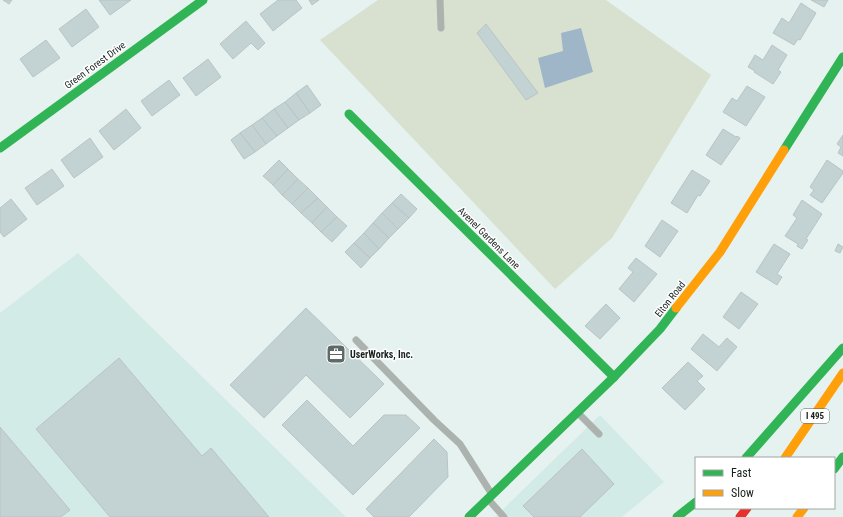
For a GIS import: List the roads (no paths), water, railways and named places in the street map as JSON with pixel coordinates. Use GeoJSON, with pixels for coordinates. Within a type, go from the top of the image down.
{"type":"FeatureCollection","features":[{"type":"Feature","properties":{"kind":"main road","name":"Green Forest Drive"},"geometry":{"type":"LineString","coordinates":[[0,148],[203,0]]}},
{"type":"Feature","properties":{"kind":"main road","name":"Elton Road"},"geometry":{"type":"LineString","coordinates":[[469,517],[578,413],[660,329],[720,252],[843,57]]}},
{"type":"Feature","properties":{"kind":"main road","name":"Avenel Gardens Lane"},"geometry":{"type":"LineString","coordinates":[[349,114],[614,377]]}},
{"type":"Feature","properties":{"kind":"main road"},"geometry":{"type":"LineString","coordinates":[[747,457],[843,348]]}},
{"type":"Feature","properties":{"kind":"main road","name":"I 495"},"geometry":{"type":"LineString","coordinates":[[786,457],[843,373]]}},
{"type":"Feature","properties":{"kind":"main road"},"geometry":{"type":"LineString","coordinates":[[835,468],[843,457]]}},
{"type":"Feature","properties":{"kind":"main road"},"geometry":{"type":"LineString","coordinates":[[677,517],[695,503]]}},
{"type":"Feature","properties":{"kind":"main road"},"geometry":{"type":"LineString","coordinates":[[740,517],[746,509]]}},
{"type":"Feature","properties":{"kind":"main road"},"geometry":{"type":"LineString","coordinates":[[797,517],[803,509]]}},
{"type":"Feature","properties":{"kind":"lane"},"geometry":{"type":"LineString","coordinates":[[440,0],[441,28]]}},
{"type":"Feature","properties":{"kind":"lane"},"geometry":{"type":"LineString","coordinates":[[356,340],[429,415],[460,444],[490,497],[504,517]]}},
{"type":"Feature","properties":{"kind":"lane"},"geometry":{"type":"LineString","coordinates":[[578,413],[599,434]]}},
{"type":"Feature","properties":{"kind":"water"},"geometry":{"type":"Polygon","coordinates":[[[581,28],[593,72],[545,88],[538,58],[563,51],[561,33],[581,28]]]}},
{"type":"Feature","properties":{"kind":"place","name":"UserWorks, Inc."},"geometry":{"type":"Point","coordinates":[336,354]}}]}
